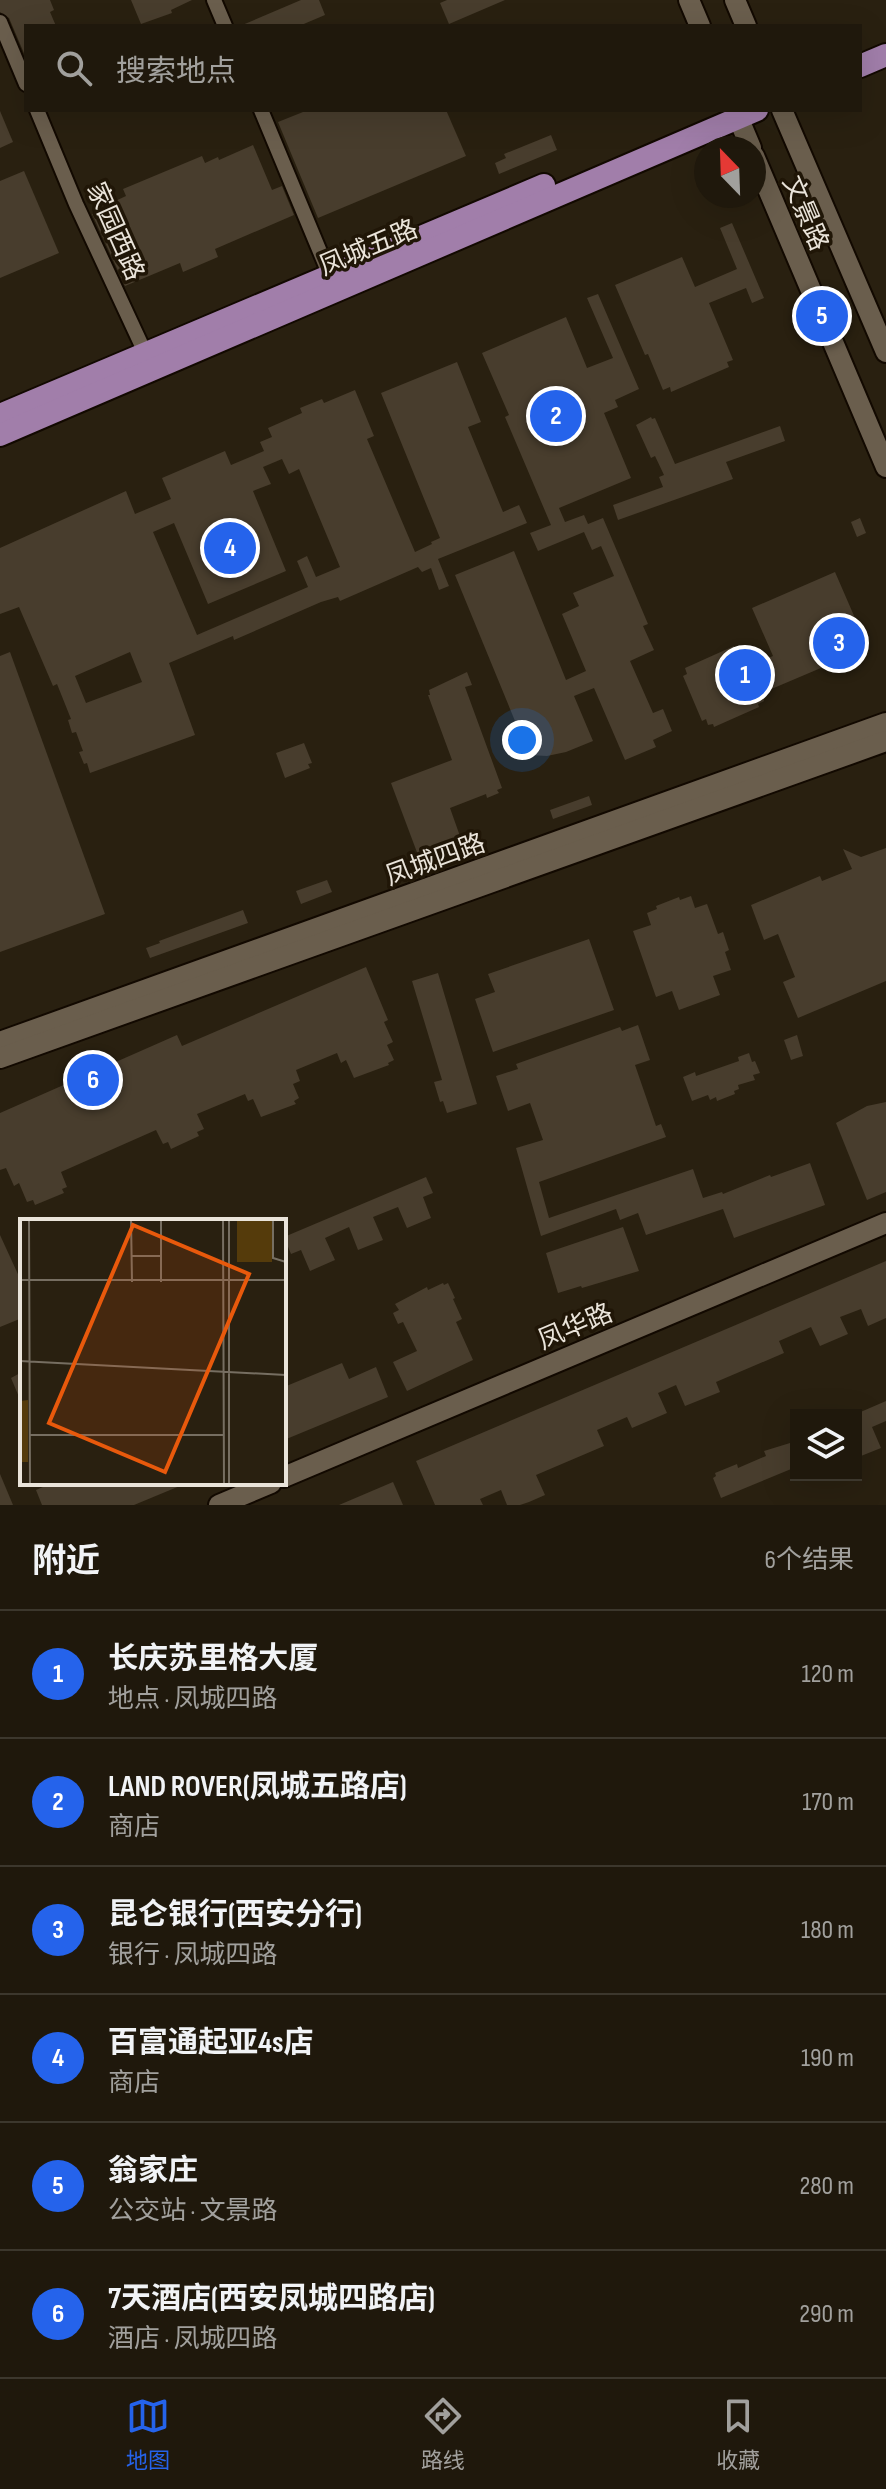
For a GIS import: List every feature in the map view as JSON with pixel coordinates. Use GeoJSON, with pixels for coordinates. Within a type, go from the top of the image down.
{"type":"FeatureCollection","features":[{"type":"Feature","properties":{"kind":"main road"},"geometry":{"type":"LineString","coordinates":[[862,49],[886,39]]}},
{"type":"Feature","properties":{"kind":"main road"},"geometry":{"type":"LineString","coordinates":[[862,65],[886,55]]}},
{"type":"Feature","properties":{"kind":"main road","name":"凤城五路"},"geometry":{"type":"LineString","coordinates":[[0,435],[149,362],[738,112]]}},
{"type":"Feature","properties":{"kind":"main road","name":"凤城五路"},"geometry":{"type":"LineString","coordinates":[[0,415],[149,362]]}},
{"type":"Feature","properties":{"kind":"street"},"geometry":{"type":"LineString","coordinates":[[214,0],[224,24]]}},
{"type":"Feature","properties":{"kind":"street"},"geometry":{"type":"LineString","coordinates":[[689,0],[699,24]]}},
{"type":"Feature","properties":{"kind":"street"},"geometry":{"type":"LineString","coordinates":[[735,0],[745,24]]}},
{"type":"Feature","properties":{"kind":"street"},"geometry":{"type":"LineString","coordinates":[[0,22],[24,79]]}},
{"type":"Feature","properties":{"kind":"street","name":"家园西路"},"geometry":{"type":"LineString","coordinates":[[38,112],[76,204],[149,362]]}},
{"type":"Feature","properties":{"kind":"street"},"geometry":{"type":"LineString","coordinates":[[262,112],[333,283]]}},
{"type":"Feature","properties":{"kind":"street"},"geometry":{"type":"LineString","coordinates":[[738,112],[747,136]]}},
{"type":"Feature","properties":{"kind":"street","name":"文景路"},"geometry":{"type":"LineString","coordinates":[[783,112],[886,352]]}},
{"type":"Feature","properties":{"kind":"street","name":"文景路"},"geometry":{"type":"LineString","coordinates":[[766,184],[886,467]]}},
{"type":"Feature","properties":{"kind":"street","name":"凤城四路"},"geometry":{"type":"LineString","coordinates":[[0,1042],[886,723]]}},
{"type":"Feature","properties":{"kind":"street","name":"凤城四路"},"geometry":{"type":"LineString","coordinates":[[0,1058],[886,741]]}},
{"type":"Feature","properties":{"kind":"street","name":"凤华路"},"geometry":{"type":"LineString","coordinates":[[286,1476],[886,1223]]}},
{"type":"Feature","properties":{"kind":"street"},"geometry":{"type":"LineString","coordinates":[[219,1505],[266,1485]]}},
{"type":"Feature","properties":{"kind":"building"},"geometry":{"type":"Polygon","coordinates":[[[0,0],[50,0],[54,10],[50,12],[55,24],[24,24],[24,53],[9,18],[0,12],[0,0]]]}},
{"type":"Feature","properties":{"kind":"building"},"geometry":{"type":"Polygon","coordinates":[[[131,0],[192,0],[171,10],[172,13],[141,24],[131,0]]]}},
{"type":"Feature","properties":{"kind":"building"},"geometry":{"type":"Polygon","coordinates":[[[301,0],[319,0],[325,15],[304,24],[245,24],[301,0]]]}},
{"type":"Feature","properties":{"kind":"building"},"geometry":{"type":"Polygon","coordinates":[[[447,0],[505,0],[449,24],[440,3],[447,0]]]}},
{"type":"Feature","properties":{"kind":"building"},"geometry":{"type":"Polygon","coordinates":[[[0,111],[13,142],[0,148],[0,111]]]}},
{"type":"Feature","properties":{"kind":"building"},"geometry":{"type":"Polygon","coordinates":[[[303,112],[447,112],[466,156],[318,218],[278,122],[303,112]]]}},
{"type":"Feature","properties":{"kind":"building"},"geometry":{"type":"Polygon","coordinates":[[[551,135],[557,150],[499,174],[495,163],[506,158],[504,154],[551,135]]]}},
{"type":"Feature","properties":{"kind":"building"},"geometry":{"type":"Polygon","coordinates":[[[253,145],[272,190],[282,186],[294,215],[215,249],[218,257],[183,272],[180,263],[125,286],[92,214],[126,196],[123,189],[202,156],[205,163],[218,157],[219,160],[253,145]]]}},
{"type":"Feature","properties":{"kind":"building"},"geometry":{"type":"Polygon","coordinates":[[[24,171],[59,253],[0,278],[0,181],[24,171]]]}},
{"type":"Feature","properties":{"kind":"building"},"geometry":{"type":"Polygon","coordinates":[[[732,223],[764,298],[752,303],[746,288],[709,303],[733,360],[727,362],[729,367],[671,392],[670,387],[663,390],[615,285],[682,257],[695,287],[737,269],[720,228],[732,223]]]}},
{"type":"Feature","properties":{"kind":"building"},"geometry":{"type":"Polygon","coordinates":[[[598,294],[639,389],[615,400],[618,407],[604,413],[631,478],[559,508],[565,522],[584,515],[588,524],[603,518],[648,624],[643,626],[654,650],[630,661],[653,713],[663,709],[672,731],[653,740],[656,747],[625,760],[594,688],[574,696],[593,741],[566,752],[547,756],[529,755],[455,575],[514,551],[566,680],[586,671],[562,614],[579,606],[573,593],[614,576],[601,546],[592,550],[584,532],[538,551],[530,533],[551,525],[505,417],[509,415],[482,353],[566,317],[587,368],[613,358],[587,298],[598,294]]]}},
{"type":"Feature","properties":{"kind":"building"},"geometry":{"type":"Polygon","coordinates":[[[457,362],[481,422],[468,427],[503,512],[519,505],[527,523],[438,559],[449,586],[439,590],[431,568],[422,572],[418,567],[340,601],[338,597],[321,602],[234,640],[233,636],[169,663],[195,735],[90,773],[79,752],[83,751],[76,732],[72,733],[68,720],[71,719],[57,684],[53,686],[19,607],[0,614],[0,548],[126,491],[135,514],[171,499],[162,478],[225,451],[231,465],[264,451],[260,442],[272,437],[268,428],[302,413],[300,408],[322,399],[324,403],[355,390],[374,436],[367,439],[415,552],[440,538],[381,393],[457,362]],[[282,459],[263,467],[271,484],[253,491],[286,571],[208,604],[174,523],[153,532],[197,635],[308,587],[297,561],[307,556],[316,577],[340,567],[299,469],[289,474],[282,459]],[[130,652],[75,676],[86,703],[142,682],[130,652]]]}},
{"type":"Feature","properties":{"kind":"building"},"geometry":{"type":"Polygon","coordinates":[[[655,418],[675,464],[780,426],[785,441],[726,462],[733,479],[618,520],[613,505],[663,487],[659,477],[664,475],[655,456],[651,458],[636,425],[655,418]]]}},
{"type":"Feature","properties":{"kind":"building"},"geometry":{"type":"Polygon","coordinates":[[[860,518],[866,533],[857,537],[851,522],[860,518]]]}},
{"type":"Feature","properties":{"kind":"building"},"geometry":{"type":"Polygon","coordinates":[[[835,572],[868,648],[762,693],[764,701],[758,704],[759,707],[714,727],[713,724],[708,725],[706,719],[702,721],[683,676],[687,674],[685,668],[740,645],[750,666],[773,656],[752,608],[835,572]]]}},
{"type":"Feature","properties":{"kind":"building"},"geometry":{"type":"Polygon","coordinates":[[[10,652],[105,914],[0,952],[0,656],[10,652]]]}},
{"type":"Feature","properties":{"kind":"building"},"geometry":{"type":"Polygon","coordinates":[[[467,672],[472,685],[465,687],[502,788],[497,790],[499,793],[487,798],[486,794],[450,808],[461,839],[418,855],[391,783],[452,760],[428,695],[429,690],[467,672]]]}},
{"type":"Feature","properties":{"kind":"building"},"geometry":{"type":"Polygon","coordinates":[[[304,743],[312,763],[308,764],[310,768],[285,778],[276,753],[304,743]]]}},
{"type":"Feature","properties":{"kind":"building"},"geometry":{"type":"Polygon","coordinates":[[[589,796],[592,805],[553,819],[550,810],[589,796]]]}},
{"type":"Feature","properties":{"kind":"building"},"geometry":{"type":"Polygon","coordinates":[[[886,848],[886,981],[798,1018],[783,982],[795,977],[778,934],[764,940],[751,905],[820,876],[822,881],[852,869],[843,849],[861,857],[886,848]]]}},
{"type":"Feature","properties":{"kind":"building"},"geometry":{"type":"Polygon","coordinates":[[[327,880],[332,892],[301,904],[296,891],[327,880]]]}},
{"type":"Feature","properties":{"kind":"building"},"geometry":{"type":"Polygon","coordinates":[[[691,896],[695,908],[707,904],[718,934],[723,932],[731,970],[713,976],[720,995],[679,1010],[672,991],[656,997],[633,931],[651,925],[647,913],[657,909],[656,906],[691,896]]]}},
{"type":"Feature","properties":{"kind":"building"},"geometry":{"type":"Polygon","coordinates":[[[243,910],[248,923],[150,958],[146,948],[159,941],[243,910]]]}},
{"type":"Feature","properties":{"kind":"building"},"geometry":{"type":"Polygon","coordinates":[[[589,939],[614,1010],[493,1052],[475,999],[495,992],[488,974],[589,939]]]}},
{"type":"Feature","properties":{"kind":"building"},"geometry":{"type":"Polygon","coordinates":[[[366,967],[388,1020],[384,1022],[393,1042],[387,1045],[394,1060],[389,1065],[354,1078],[346,1060],[341,1063],[337,1053],[296,1070],[300,1081],[293,1084],[299,1098],[294,1101],[296,1104],[261,1117],[253,1099],[248,1101],[245,1094],[197,1114],[204,1129],[197,1132],[199,1136],[171,1149],[168,1142],[163,1144],[156,1130],[61,1172],[67,1187],[62,1189],[64,1193],[35,1205],[33,1200],[27,1202],[19,1183],[14,1186],[6,1168],[0,1170],[0,1113],[177,1035],[182,1046],[366,967]]]}},
{"type":"Feature","properties":{"kind":"building"},"geometry":{"type":"Polygon","coordinates":[[[438,973],[477,1104],[447,1113],[434,1082],[442,1080],[412,981],[438,973]]]}},
{"type":"Feature","properties":{"kind":"building"},"geometry":{"type":"Polygon","coordinates":[[[638,1025],[650,1060],[635,1065],[656,1126],[661,1124],[666,1137],[539,1182],[549,1218],[693,1169],[703,1198],[723,1194],[810,1163],[825,1205],[734,1238],[723,1209],[646,1235],[638,1213],[620,1220],[616,1209],[541,1236],[516,1148],[543,1140],[530,1103],[508,1111],[496,1076],[518,1069],[516,1064],[620,1027],[622,1031],[638,1025]]]}},
{"type":"Feature","properties":{"kind":"building"},"geometry":{"type":"Polygon","coordinates":[[[797,1035],[803,1056],[791,1060],[784,1040],[797,1035]]]}},
{"type":"Feature","properties":{"kind":"building"},"geometry":{"type":"Polygon","coordinates":[[[749,1053],[760,1073],[753,1075],[755,1080],[738,1085],[735,1094],[717,1101],[716,1097],[710,1100],[708,1095],[692,1101],[683,1077],[695,1072],[696,1076],[739,1061],[738,1057],[749,1053]]]}},
{"type":"Feature","properties":{"kind":"building"},"geometry":{"type":"Polygon","coordinates":[[[886,1102],[886,1192],[867,1200],[836,1123],[867,1106],[886,1102]]]}},
{"type":"Feature","properties":{"kind":"building"},"geometry":{"type":"Polygon","coordinates":[[[426,1177],[433,1193],[423,1197],[431,1218],[407,1228],[398,1207],[373,1217],[383,1240],[358,1250],[349,1227],[325,1238],[335,1260],[310,1271],[301,1250],[291,1254],[286,1236],[426,1177]]]}},
{"type":"Feature","properties":{"kind":"building"},"geometry":{"type":"Polygon","coordinates":[[[623,1227],[639,1271],[558,1293],[546,1253],[623,1227]]]}},
{"type":"Feature","properties":{"kind":"building"},"geometry":{"type":"Polygon","coordinates":[[[0,1235],[20,1279],[20,1319],[0,1327],[0,1235]]]}},
{"type":"Feature","properties":{"kind":"building"},"geometry":{"type":"Polygon","coordinates":[[[886,1261],[886,1318],[868,1326],[861,1309],[840,1317],[848,1334],[820,1346],[811,1327],[779,1341],[784,1353],[716,1382],[720,1392],[685,1406],[676,1385],[658,1393],[667,1413],[632,1428],[627,1417],[597,1430],[604,1446],[536,1475],[545,1495],[529,1502],[507,1505],[501,1490],[480,1499],[483,1505],[435,1505],[416,1461],[886,1261]]]}},
{"type":"Feature","properties":{"kind":"building"},"geometry":{"type":"Polygon","coordinates":[[[448,1283],[455,1298],[462,1319],[456,1322],[473,1360],[407,1391],[393,1362],[417,1351],[403,1322],[398,1324],[393,1313],[399,1310],[395,1304],[427,1287],[428,1290],[448,1283]]]}},
{"type":"Feature","properties":{"kind":"building"},"geometry":{"type":"Polygon","coordinates":[[[342,1363],[349,1379],[376,1367],[388,1397],[286,1439],[286,1386],[342,1363]]]}},
{"type":"Feature","properties":{"kind":"building"},"geometry":{"type":"Polygon","coordinates":[[[20,1373],[20,1399],[11,1378],[20,1373]]]}},
{"type":"Feature","properties":{"kind":"building"},"geometry":{"type":"Polygon","coordinates":[[[886,1401],[886,1421],[872,1427],[881,1448],[862,1456],[862,1411],[886,1401]]]}},
{"type":"Feature","properties":{"kind":"building"},"geometry":{"type":"Polygon","coordinates":[[[790,1443],[790,1469],[721,1498],[713,1478],[715,1473],[737,1464],[738,1468],[766,1456],[764,1451],[790,1443]]]}},
{"type":"Feature","properties":{"kind":"building"},"geometry":{"type":"Polygon","coordinates":[[[0,1474],[13,1505],[0,1505],[0,1474]]]}},
{"type":"Feature","properties":{"kind":"building"},"geometry":{"type":"Polygon","coordinates":[[[393,1482],[403,1505],[339,1505],[393,1482]]]}},
{"type":"Feature","properties":{"kind":"building"},"geometry":{"type":"Polygon","coordinates":[[[47,1485],[182,1485],[134,1505],[42,1505],[36,1490],[47,1485]]]}},
{"type":"Feature","properties":{"kind":"place","name":"翁家庄"},"geometry":{"type":"Point","coordinates":[822,316]}},
{"type":"Feature","properties":{"kind":"place","name":"LAND ROVER(凤城五路店)"},"geometry":{"type":"Point","coordinates":[556,416]}},
{"type":"Feature","properties":{"kind":"place","name":"百富通起亚4s店"},"geometry":{"type":"Point","coordinates":[230,548]}},
{"type":"Feature","properties":{"kind":"place","name":"昆仑银行(西安分行)"},"geometry":{"type":"Point","coordinates":[839,643]}},
{"type":"Feature","properties":{"kind":"place","name":"长庆苏里格大厦"},"geometry":{"type":"Point","coordinates":[745,675]}},
{"type":"Feature","properties":{"kind":"place","name":"7天酒店(西安凤城四路店)"},"geometry":{"type":"Point","coordinates":[93,1080]}}]}
